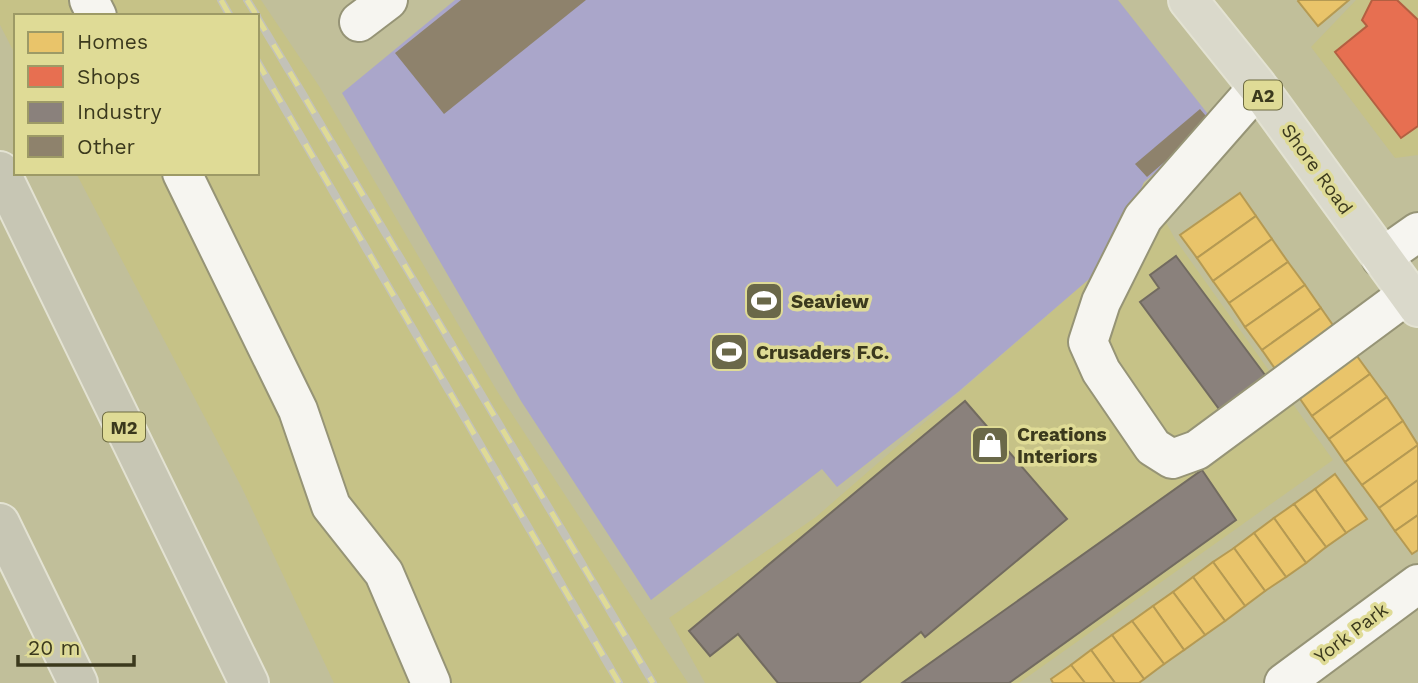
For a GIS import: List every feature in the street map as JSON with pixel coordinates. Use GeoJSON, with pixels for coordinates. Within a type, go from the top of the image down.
{"type":"FeatureCollection","features":[{"type":"Feature","properties":{"kind":"highway","name":"M2"},"geometry":{"type":"LineString","coordinates":[[0,171],[248,683]]}},
{"type":"Feature","properties":{"kind":"highway"},"geometry":{"type":"LineString","coordinates":[[0,523],[78,683]]}},
{"type":"Feature","properties":{"kind":"main road","name":"Shore Road"},"geometry":{"type":"LineString","coordinates":[[1188,0],[1258,88],[1413,301]]}},
{"type":"Feature","properties":{"kind":"street"},"geometry":{"type":"LineString","coordinates":[[1258,88],[1143,218],[1101,302],[1088,342],[1101,372],[1153,447],[1172,459],[1197,450],[1413,301]]}},
{"type":"Feature","properties":{"kind":"street"},"geometry":{"type":"LineString","coordinates":[[183,175],[298,410],[331,506],[384,573],[431,683]]}},
{"type":"Feature","properties":{"kind":"street"},"geometry":{"type":"LineString","coordinates":[[1381,258],[1418,233]]}},
{"type":"Feature","properties":{"kind":"street","name":"York Park"},"geometry":{"type":"LineString","coordinates":[[1284,683],[1418,584]]}},
{"type":"Feature","properties":{"kind":"shaded area"},"geometry":{"type":"Polygon","coordinates":[[[0,0],[261,0],[319,86],[497,391],[688,683],[334,683],[242,488],[77,175],[259,175],[259,14],[14,14],[14,52],[0,25],[0,0]]]}},
{"type":"Feature","properties":{"kind":"shaded area","name":"Seaview"},"geometry":{"type":"Polygon","coordinates":[[[455,0],[1118,0],[1215,123],[1144,182],[1110,261],[958,392],[837,487],[822,469],[651,600],[521,401],[342,93],[455,0]]]}},
{"type":"Feature","properties":{"kind":"shaded area"},"geometry":{"type":"Polygon","coordinates":[[[1356,0],[1418,0],[1418,155],[1395,158],[1311,47],[1356,0]]]}},
{"type":"Feature","properties":{"kind":"shaded area"},"geometry":{"type":"Polygon","coordinates":[[[1144,182],[1175,239],[1333,460],[1019,683],[705,683],[669,618],[816,517],[1110,261],[1144,182]]]}},
{"type":"Feature","properties":{"kind":"building: Homes"},"geometry":{"type":"Polygon","coordinates":[[[1299,0],[1349,0],[1318,26],[1298,1],[1299,0]]]}},
{"type":"Feature","properties":{"kind":"building: Homes"},"geometry":{"type":"Polygon","coordinates":[[[1240,193],[1256,216],[1197,258],[1180,235],[1240,193]]]}},
{"type":"Feature","properties":{"kind":"building: Homes"},"geometry":{"type":"Polygon","coordinates":[[[1256,216],[1272,239],[1213,281],[1197,258],[1256,216]]]}},
{"type":"Feature","properties":{"kind":"building: Homes"},"geometry":{"type":"Polygon","coordinates":[[[1272,239],[1288,262],[1229,303],[1213,281],[1272,239]]]}},
{"type":"Feature","properties":{"kind":"building: Homes"},"geometry":{"type":"Polygon","coordinates":[[[1288,262],[1305,285],[1245,327],[1229,303],[1288,262]]]}},
{"type":"Feature","properties":{"kind":"building: Homes"},"geometry":{"type":"Polygon","coordinates":[[[1305,285],[1321,308],[1262,350],[1245,327],[1305,285]]]}},
{"type":"Feature","properties":{"kind":"building: Homes"},"geometry":{"type":"Polygon","coordinates":[[[1321,308],[1337,331],[1278,373],[1262,350],[1321,308]]]}},
{"type":"Feature","properties":{"kind":"building: Homes"},"geometry":{"type":"Polygon","coordinates":[[[1354,352],[1370,374],[1312,416],[1296,393],[1354,352]]]}},
{"type":"Feature","properties":{"kind":"building: Homes"},"geometry":{"type":"Polygon","coordinates":[[[1370,374],[1387,397],[1329,439],[1312,416],[1370,374]]]}},
{"type":"Feature","properties":{"kind":"building: Homes"},"geometry":{"type":"Polygon","coordinates":[[[1387,397],[1403,421],[1345,462],[1329,439],[1387,397]]]}},
{"type":"Feature","properties":{"kind":"building: Homes"},"geometry":{"type":"Polygon","coordinates":[[[1403,421],[1418,445],[1362,485],[1345,462],[1403,421]]]}},
{"type":"Feature","properties":{"kind":"building: Homes"},"geometry":{"type":"Polygon","coordinates":[[[1418,445],[1418,480],[1379,508],[1362,485],[1418,445]]]}},
{"type":"Feature","properties":{"kind":"building: Homes"},"geometry":{"type":"Polygon","coordinates":[[[1335,474],[1367,519],[1346,533],[1315,489],[1335,474]]]}},
{"type":"Feature","properties":{"kind":"building: Homes"},"geometry":{"type":"Polygon","coordinates":[[[1418,480],[1418,515],[1395,531],[1379,508],[1418,480]]]}},
{"type":"Feature","properties":{"kind":"building: Homes"},"geometry":{"type":"Polygon","coordinates":[[[1315,489],[1346,533],[1326,547],[1294,504],[1315,489]]]}},
{"type":"Feature","properties":{"kind":"building: Homes"},"geometry":{"type":"Polygon","coordinates":[[[1294,504],[1326,547],[1306,563],[1274,518],[1294,504]]]}},
{"type":"Feature","properties":{"kind":"building: Homes"},"geometry":{"type":"Polygon","coordinates":[[[1418,515],[1418,550],[1412,554],[1395,531],[1418,515]]]}},
{"type":"Feature","properties":{"kind":"building: Homes"},"geometry":{"type":"Polygon","coordinates":[[[1274,518],[1306,563],[1286,577],[1254,533],[1274,518]]]}},
{"type":"Feature","properties":{"kind":"building: Homes"},"geometry":{"type":"Polygon","coordinates":[[[1254,533],[1286,577],[1265,591],[1234,548],[1254,533]]]}},
{"type":"Feature","properties":{"kind":"building: Homes"},"geometry":{"type":"Polygon","coordinates":[[[1234,548],[1265,591],[1245,606],[1213,562],[1234,548]]]}},
{"type":"Feature","properties":{"kind":"building: Homes"},"geometry":{"type":"Polygon","coordinates":[[[1213,562],[1245,606],[1225,621],[1193,577],[1213,562]]]}},
{"type":"Feature","properties":{"kind":"building: Homes"},"geometry":{"type":"Polygon","coordinates":[[[1193,577],[1225,621],[1205,635],[1173,592],[1193,577]]]}},
{"type":"Feature","properties":{"kind":"building: Homes"},"geometry":{"type":"Polygon","coordinates":[[[1173,592],[1205,635],[1184,650],[1153,606],[1173,592]]]}},
{"type":"Feature","properties":{"kind":"building: Homes"},"geometry":{"type":"Polygon","coordinates":[[[1153,606],[1184,650],[1164,664],[1132,621],[1153,606]]]}},
{"type":"Feature","properties":{"kind":"building: Homes"},"geometry":{"type":"Polygon","coordinates":[[[1132,621],[1164,664],[1144,679],[1112,635],[1132,621]]]}},
{"type":"Feature","properties":{"kind":"building: Homes"},"geometry":{"type":"Polygon","coordinates":[[[1112,635],[1144,679],[1139,683],[1115,683],[1091,650],[1112,635]]]}},
{"type":"Feature","properties":{"kind":"building: Homes"},"geometry":{"type":"Polygon","coordinates":[[[1091,650],[1115,683],[1085,683],[1071,665],[1091,650]]]}},
{"type":"Feature","properties":{"kind":"building: Homes"},"geometry":{"type":"Polygon","coordinates":[[[1071,665],[1085,683],[1053,683],[1051,679],[1071,665]]]}},
{"type":"Feature","properties":{"kind":"building: Shops"},"geometry":{"type":"Polygon","coordinates":[[[1372,0],[1397,0],[1418,20],[1418,126],[1401,138],[1335,52],[1367,26],[1362,20],[1372,0]]]}},
{"type":"Feature","properties":{"kind":"building: Industry"},"geometry":{"type":"Polygon","coordinates":[[[1176,256],[1268,379],[1222,413],[1140,302],[1159,288],[1150,275],[1176,256]]]}},
{"type":"Feature","properties":{"kind":"building: Industry"},"geometry":{"type":"Polygon","coordinates":[[[965,401],[1067,519],[925,637],[921,632],[859,683],[778,683],[738,634],[710,656],[689,631],[965,401]]]}},
{"type":"Feature","properties":{"kind":"building: Industry"},"geometry":{"type":"Polygon","coordinates":[[[1202,470],[1236,520],[1009,683],[902,683],[1202,470]]]}},
{"type":"Feature","properties":{"kind":"building: Other"},"geometry":{"type":"Polygon","coordinates":[[[461,0],[586,0],[444,114],[395,53],[461,0]]]}},
{"type":"Feature","properties":{"kind":"building: Other"},"geometry":{"type":"Polygon","coordinates":[[[1200,109],[1211,122],[1147,177],[1135,164],[1200,109]]]}},
{"type":"Feature","properties":{"kind":"railway"},"geometry":{"type":"LineString","coordinates":[[221,0],[229,14]]}},
{"type":"Feature","properties":{"kind":"railway"},"geometry":{"type":"LineString","coordinates":[[247,0],[256,14]]}},
{"type":"Feature","properties":{"kind":"railway"},"geometry":{"type":"LineString","coordinates":[[259,20],[653,683]]}},
{"type":"Feature","properties":{"kind":"railway"},"geometry":{"type":"LineString","coordinates":[[259,64],[619,683]]}},
{"type":"Feature","properties":{"kind":"place","name":"Seaview"},"geometry":{"type":"Point","coordinates":[764,301]}},
{"type":"Feature","properties":{"kind":"place","name":"Crusaders F.C."},"geometry":{"type":"Point","coordinates":[729,352]}},
{"type":"Feature","properties":{"kind":"place","name":"Creations Interiors"},"geometry":{"type":"Point","coordinates":[990,445]}}]}
